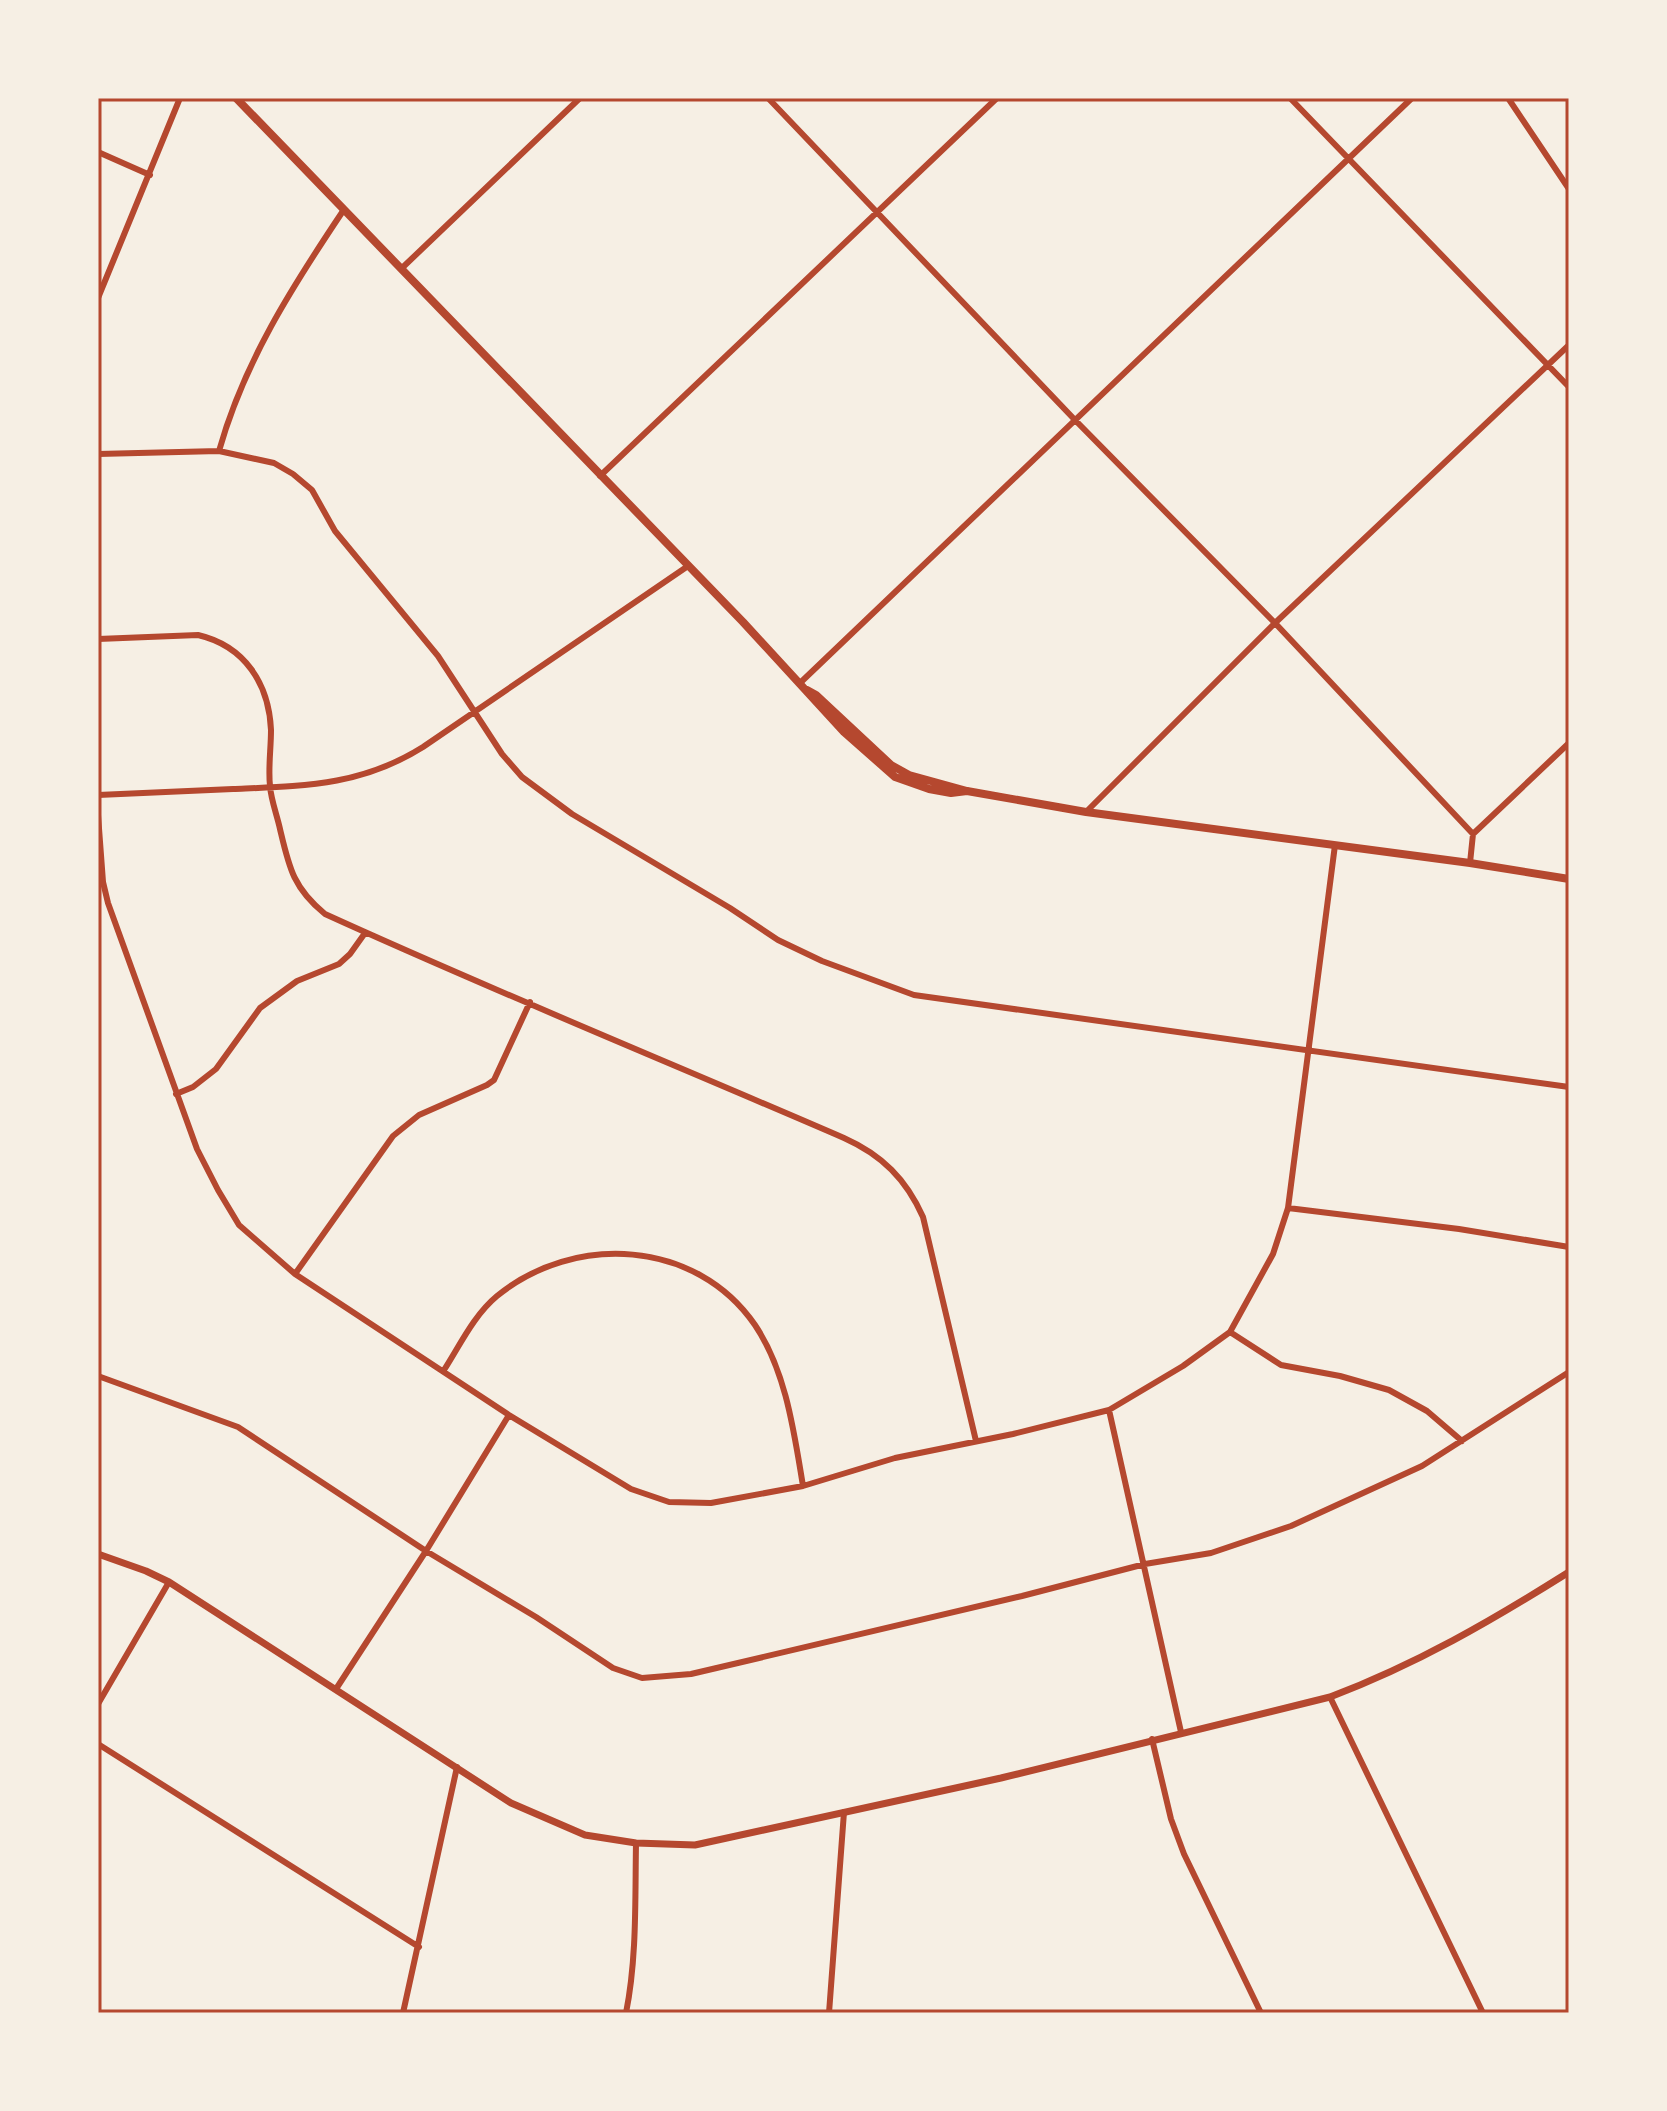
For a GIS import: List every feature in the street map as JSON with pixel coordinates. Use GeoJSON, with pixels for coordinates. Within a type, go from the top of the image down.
{"type":"FeatureCollection","features":[{"type":"Feature","properties":{"kind":"main road"},"geometry":{"type":"LineString","coordinates":[[236,98],[803,686],[811,699],[906,782],[951,793],[967,791],[1086,812],[1569,879]]}},
{"type":"Feature","properties":{"kind":"street"},"geometry":{"type":"LineString","coordinates":[[98,298],[180,98]]}},
{"type":"Feature","properties":{"kind":"street"},"geometry":{"type":"LineString","coordinates":[[402,268],[580,98]]}},
{"type":"Feature","properties":{"kind":"street"},"geometry":{"type":"LineString","coordinates":[[768,98],[1075,420],[1275,623],[1473,834]]}},
{"type":"Feature","properties":{"kind":"street"},"geometry":{"type":"LineString","coordinates":[[600,476],[997,98]]}},
{"type":"Feature","properties":{"kind":"street"},"geometry":{"type":"LineString","coordinates":[[1290,98],[1569,387]]}},
{"type":"Feature","properties":{"kind":"street"},"geometry":{"type":"LineString","coordinates":[[803,686],[1075,420],[1412,98]]}},
{"type":"Feature","properties":{"kind":"street"},"geometry":{"type":"LineString","coordinates":[[1508,98],[1569,189]]}},
{"type":"Feature","properties":{"kind":"street"},"geometry":{"type":"LineString","coordinates":[[98,152],[150,175]]}},
{"type":"Feature","properties":{"kind":"street"},"geometry":{"type":"LineString","coordinates":[[219,451],[229,416],[254,354],[291,289],[343,211]]}},
{"type":"Feature","properties":{"kind":"street"},"geometry":{"type":"LineString","coordinates":[[1086,812],[1275,623],[1569,345]]}},
{"type":"Feature","properties":{"kind":"street"},"geometry":{"type":"LineString","coordinates":[[98,454],[219,451],[274,463],[293,474],[312,490],[335,531],[438,656],[502,754],[522,777],[547,797],[778,940],[822,961],[914,995],[1569,1087]]}},
{"type":"Feature","properties":{"kind":"street"},"geometry":{"type":"LineString","coordinates":[[98,795],[320,785],[370,774],[401,760],[688,566]]}},
{"type":"Feature","properties":{"kind":"street"},"geometry":{"type":"LineString","coordinates":[[98,639],[198,635],[211,638],[238,655],[259,678],[271,729],[270,787],[291,873],[303,895],[325,914],[642,1054],[844,1138],[866,1148],[888,1165],[903,1180],[923,1217],[976,1441]]}},
{"type":"Feature","properties":{"kind":"street"},"geometry":{"type":"LineString","coordinates":[[1470,863],[1473,834],[1569,743]]}},
{"type":"Feature","properties":{"kind":"street"},"geometry":{"type":"LineString","coordinates":[[98,815],[103,882],[108,903],[176,1094],[218,1190],[239,1225],[295,1274],[509,1415],[631,1489],[669,1502],[711,1503],[803,1486],[895,1458],[1109,1410],[1183,1366],[1230,1332],[1273,1254],[1288,1208],[1335,845]]}},
{"type":"Feature","properties":{"kind":"street"},"geometry":{"type":"LineString","coordinates":[[176,1094],[193,1087],[216,1069],[260,1008],[297,981],[339,964],[365,933]]}},
{"type":"Feature","properties":{"kind":"street"},"geometry":{"type":"LineString","coordinates":[[295,1274],[393,1136],[419,1115],[494,1080],[530,1002]]}},
{"type":"Feature","properties":{"kind":"street"},"geometry":{"type":"LineString","coordinates":[[1288,1208],[1459,1229],[1569,1247]]}},
{"type":"Feature","properties":{"kind":"street"},"geometry":{"type":"LineString","coordinates":[[444,1370],[482,1312],[496,1297],[541,1268],[575,1258],[629,1252],[677,1263],[724,1293],[755,1325],[770,1352],[782,1386],[803,1486]]}},
{"type":"Feature","properties":{"kind":"street"},"geometry":{"type":"LineString","coordinates":[[1230,1332],[1281,1365],[1340,1376],[1389,1390],[1411,1400],[1462,1441]]}},
{"type":"Feature","properties":{"kind":"street"},"geometry":{"type":"LineString","coordinates":[[98,1376],[238,1427],[426,1551],[613,1668],[642,1678],[691,1674],[1145,1564],[1211,1553],[1291,1526],[1409,1472],[1569,1372]]}},
{"type":"Feature","properties":{"kind":"street"},"geometry":{"type":"LineString","coordinates":[[1109,1410],[1181,1732]]}},
{"type":"Feature","properties":{"kind":"street"},"geometry":{"type":"LineString","coordinates":[[336,1689],[426,1551],[509,1415]]}},
{"type":"Feature","properties":{"kind":"street"},"geometry":{"type":"LineString","coordinates":[[98,1554],[169,1582],[511,1803],[545,1820],[585,1835],[636,1843],[695,1845],[1001,1778],[1330,1697],[1386,1676],[1442,1649],[1569,1572]]}},
{"type":"Feature","properties":{"kind":"street"},"geometry":{"type":"LineString","coordinates":[[98,1704],[169,1582]]}},
{"type":"Feature","properties":{"kind":"street"},"geometry":{"type":"LineString","coordinates":[[1330,1697],[1483,2013]]}},
{"type":"Feature","properties":{"kind":"street"},"geometry":{"type":"LineString","coordinates":[[1152,1739],[1171,1819],[1184,1854],[1261,2013]]}},
{"type":"Feature","properties":{"kind":"street"},"geometry":{"type":"LineString","coordinates":[[98,1744],[419,1947]]}},
{"type":"Feature","properties":{"kind":"street"},"geometry":{"type":"LineString","coordinates":[[403,2013],[457,1767]]}},
{"type":"Feature","properties":{"kind":"street"},"geometry":{"type":"LineString","coordinates":[[829,2013],[844,1812]]}},
{"type":"Feature","properties":{"kind":"street"},"geometry":{"type":"LineString","coordinates":[[626,2013],[631,1989],[636,1843]]}}]}
